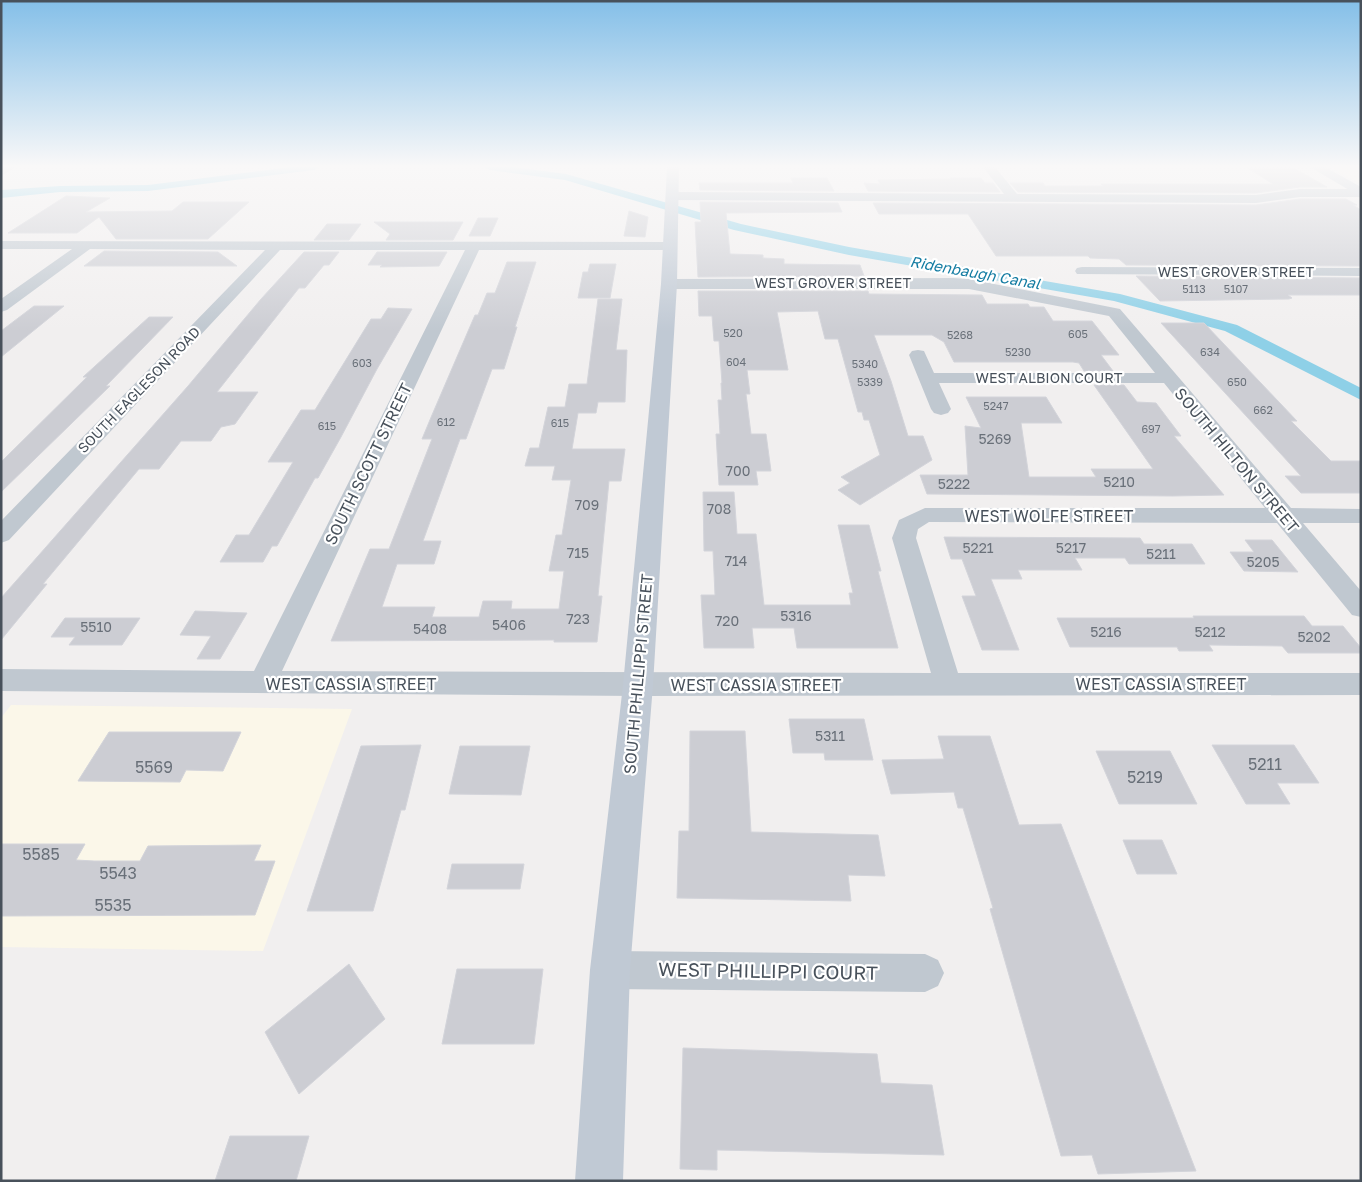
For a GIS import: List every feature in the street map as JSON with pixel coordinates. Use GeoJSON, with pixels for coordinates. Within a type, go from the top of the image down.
{"type":"FeatureCollection","features":[{"type":"Feature","properties":{"kind":"street","name":"SOUTH PHILLIPPI STREET"},"geometry":{"type":"LineString","coordinates":[[598,1181],[610,970],[638,686],[669,284],[671,222]]}},
{"type":"Feature","properties":{"kind":"street"},"geometry":{"type":"LineString","coordinates":[[1,245],[670,246]]}},
{"type":"Feature","properties":{"kind":"street"},"geometry":{"type":"LineString","coordinates":[[1,307],[87,245]]}},
{"type":"Feature","properties":{"kind":"street","name":"SOUTH EAGLESON ROAD"},"geometry":{"type":"LineString","coordinates":[[1,535],[277,245]]}},
{"type":"Feature","properties":{"kind":"street","name":"SOUTH SCOTT STREET"},"geometry":{"type":"LineString","coordinates":[[262,683],[474,246]]}},
{"type":"Feature","properties":{"kind":"street","name":"WEST GROVER STREET"},"geometry":{"type":"LineString","coordinates":[[1082,271],[1361,272]]}},
{"type":"Feature","properties":{"kind":"street","name":"WEST GROVER STREET"},"geometry":{"type":"LineString","coordinates":[[669,284],[953,283],[968,284],[1114,312]]}},
{"type":"Feature","properties":{"kind":"street","name":"SOUTH HILTON STREET"},"geometry":{"type":"LineString","coordinates":[[1114,312],[1361,608]]}},
{"type":"Feature","properties":{"kind":"street"},"geometry":{"type":"LineString","coordinates":[[918,355],[941,409]]}},
{"type":"Feature","properties":{"kind":"street","name":"WEST ALBION COURT"},"geometry":{"type":"LineString","coordinates":[[928,378],[1169,378]]}},
{"type":"Feature","properties":{"kind":"street","name":"WEST WOLFE STREET"},"geometry":{"type":"LineString","coordinates":[[948,685],[904,538],[907,525],[925,515],[1361,516]]}},
{"type":"Feature","properties":{"kind":"street","name":"WEST CASSIA STREET"},"geometry":{"type":"LineString","coordinates":[[1,680],[638,686],[1361,684]]}},
{"type":"Feature","properties":{"kind":"street","name":"WEST PHILLIPPI COURT"},"geometry":{"type":"LineString","coordinates":[[610,970],[925,973]]}},
{"type":"Feature","properties":{"kind":"shaded area"},"geometry":{"type":"Polygon","coordinates":[[[11,705],[352,709],[263,951],[1,947],[1,718],[11,705]]]}},
{"type":"Feature","properties":{"kind":"building"},"geometry":{"type":"Polygon","coordinates":[[[25,222],[92,222],[77,233],[8,233],[25,222]]]}},
{"type":"Feature","properties":{"kind":"building"},"geometry":{"type":"Polygon","coordinates":[[[103,222],[227,222],[208,239],[116,239],[103,222]]]}},
{"type":"Feature","properties":{"kind":"building"},"geometry":{"type":"Polygon","coordinates":[[[374,222],[463,222],[453,240],[386,240],[390,234],[374,222]]]}},
{"type":"Feature","properties":{"kind":"building"},"geometry":{"type":"Polygon","coordinates":[[[476,222],[496,222],[490,236],[469,236],[476,222]]]}},
{"type":"Feature","properties":{"kind":"building"},"geometry":{"type":"Polygon","coordinates":[[[627,222],[647,222],[645,237],[624,236],[627,222]]]}},
{"type":"Feature","properties":{"kind":"building"},"geometry":{"type":"Polygon","coordinates":[[[695,222],[727,222],[730,254],[763,255],[763,258],[784,259],[784,264],[860,265],[864,276],[698,277],[695,222]]]}},
{"type":"Feature","properties":{"kind":"building"},"geometry":{"type":"Polygon","coordinates":[[[973,222],[1361,222],[1361,266],[1126,265],[1119,259],[1090,258],[1088,256],[996,256],[973,222]]]}},
{"type":"Feature","properties":{"kind":"building"},"geometry":{"type":"Polygon","coordinates":[[[327,224],[361,224],[349,240],[314,240],[327,224]]]}},
{"type":"Feature","properties":{"kind":"building"},"geometry":{"type":"Polygon","coordinates":[[[104,251],[218,252],[237,266],[84,266],[104,251]]]}},
{"type":"Feature","properties":{"kind":"building"},"geometry":{"type":"Polygon","coordinates":[[[304,252],[339,252],[329,265],[324,265],[305,288],[299,288],[217,392],[258,392],[235,424],[221,427],[211,441],[181,441],[159,469],[139,469],[43,584],[47,584],[1,640],[1,598],[304,252]]]}},
{"type":"Feature","properties":{"kind":"building"},"geometry":{"type":"Polygon","coordinates":[[[377,252],[447,252],[439,266],[380,267],[382,265],[368,265],[377,252]]]}},
{"type":"Feature","properties":{"kind":"building"},"geometry":{"type":"Polygon","coordinates":[[[507,262],[536,262],[504,369],[492,369],[466,439],[460,439],[423,541],[441,541],[434,564],[397,564],[382,607],[435,607],[432,617],[479,617],[483,601],[512,601],[511,609],[559,609],[564,571],[549,571],[556,535],[562,535],[571,480],[552,480],[555,466],[525,466],[530,448],[539,448],[548,407],[565,407],[569,384],[587,384],[598,299],[622,299],[616,350],[627,350],[625,402],[598,402],[596,413],[578,413],[572,449],[625,449],[621,481],[609,481],[598,596],[602,596],[597,642],[554,642],[554,640],[331,641],[370,549],[389,549],[432,439],[422,439],[475,315],[478,315],[487,293],[495,293],[507,262]]]}},
{"type":"Feature","properties":{"kind":"building"},"geometry":{"type":"Polygon","coordinates":[[[590,264],[616,264],[610,298],[578,298],[583,272],[588,272],[590,264]]]}},
{"type":"Feature","properties":{"kind":"building"},"geometry":{"type":"Polygon","coordinates":[[[1136,276],[1361,278],[1361,295],[1288,295],[1292,298],[1160,301],[1136,276]]]}},
{"type":"Feature","properties":{"kind":"building"},"geometry":{"type":"Polygon","coordinates":[[[698,291],[868,291],[869,294],[982,295],[987,304],[1028,304],[1030,307],[1044,307],[1053,321],[1092,321],[1119,355],[1101,355],[1113,371],[1084,371],[1079,363],[1073,362],[954,362],[944,342],[932,335],[874,335],[908,436],[923,436],[932,460],[860,505],[838,490],[850,483],[841,477],[880,455],[869,420],[864,420],[862,412],[858,412],[838,339],[825,339],[818,311],[777,312],[788,370],[747,370],[750,394],[746,394],[751,434],[766,434],[771,471],[756,471],[758,485],[719,485],[716,434],[720,434],[718,400],[722,400],[722,383],[719,341],[714,341],[712,316],[699,316],[698,291]]]}},
{"type":"Feature","properties":{"kind":"building"},"geometry":{"type":"Polygon","coordinates":[[[34,306],[64,306],[1,357],[1,331],[34,306]]]}},
{"type":"Feature","properties":{"kind":"building"},"geometry":{"type":"Polygon","coordinates":[[[388,308],[412,309],[318,478],[315,478],[277,546],[272,546],[263,562],[220,562],[236,535],[249,535],[293,462],[268,462],[301,410],[315,410],[371,319],[381,319],[388,308]]]}},
{"type":"Feature","properties":{"kind":"building"},"geometry":{"type":"Polygon","coordinates":[[[149,317],[173,317],[106,386],[110,386],[1,492],[1,462],[87,377],[83,377],[149,317]]]}},
{"type":"Feature","properties":{"kind":"building"},"geometry":{"type":"Polygon","coordinates":[[[1161,323],[1204,323],[1297,421],[1291,421],[1331,461],[1361,461],[1361,493],[1301,493],[1285,476],[1301,476],[1161,323]]]}},
{"type":"Feature","properties":{"kind":"building"},"geometry":{"type":"Polygon","coordinates":[[[1094,385],[1124,385],[1137,402],[1156,403],[1181,436],[1174,436],[1224,495],[927,494],[920,475],[968,475],[965,426],[981,428],[966,397],[1046,397],[1062,423],[1021,423],[1029,477],[1096,477],[1091,469],[1153,469],[1094,385]]]}},
{"type":"Feature","properties":{"kind":"building"},"geometry":{"type":"Polygon","coordinates":[[[703,492],[734,492],[737,534],[756,534],[764,605],[851,605],[849,593],[853,593],[838,525],[869,525],[881,571],[878,571],[898,648],[797,648],[794,628],[752,628],[754,648],[704,648],[701,595],[715,595],[713,551],[704,551],[703,492]]]}},
{"type":"Feature","properties":{"kind":"building"},"geometry":{"type":"Polygon","coordinates":[[[944,537],[1140,538],[1144,544],[1192,544],[1205,564],[1129,564],[1125,558],[1075,558],[1082,570],[1018,570],[1022,579],[991,579],[1019,650],[982,650],[962,596],[976,596],[962,559],[951,559],[944,537]]]}},
{"type":"Feature","properties":{"kind":"building"},"geometry":{"type":"Polygon","coordinates":[[[1245,540],[1272,540],[1298,572],[1244,571],[1230,552],[1254,552],[1245,540]]]}},
{"type":"Feature","properties":{"kind":"building"},"geometry":{"type":"Polygon","coordinates":[[[195,611],[247,613],[220,659],[197,659],[211,636],[180,635],[195,611]]]}},
{"type":"Feature","properties":{"kind":"building"},"geometry":{"type":"Polygon","coordinates":[[[1193,616],[1304,616],[1312,626],[1343,626],[1361,648],[1361,653],[1288,653],[1282,646],[1209,645],[1213,651],[1179,651],[1177,647],[1070,647],[1057,618],[1194,618],[1193,616]]]}},
{"type":"Feature","properties":{"kind":"building"},"geometry":{"type":"Polygon","coordinates":[[[65,618],[140,618],[122,645],[69,645],[75,637],[51,637],[65,618]]]}},
{"type":"Feature","properties":{"kind":"building"},"geometry":{"type":"Polygon","coordinates":[[[789,719],[864,719],[873,760],[825,760],[824,753],[793,753],[789,719]]]}},
{"type":"Feature","properties":{"kind":"building"},"geometry":{"type":"Polygon","coordinates":[[[690,731],[745,731],[751,832],[878,835],[885,876],[848,875],[851,901],[677,898],[679,831],[689,831],[690,731]]]}},
{"type":"Feature","properties":{"kind":"building"},"geometry":{"type":"Polygon","coordinates":[[[109,732],[241,732],[223,771],[186,770],[180,782],[78,781],[109,732]]]}},
{"type":"Feature","properties":{"kind":"building"},"geometry":{"type":"Polygon","coordinates":[[[938,736],[990,736],[1019,825],[1061,824],[1196,1171],[1098,1174],[1092,1155],[1061,1156],[990,909],[993,908],[963,808],[958,808],[954,792],[891,794],[882,760],[944,759],[938,736]]]}},
{"type":"Feature","properties":{"kind":"building"},"geometry":{"type":"Polygon","coordinates":[[[421,745],[405,810],[401,810],[373,911],[307,911],[361,746],[421,745]]]}},
{"type":"Feature","properties":{"kind":"building"},"geometry":{"type":"Polygon","coordinates":[[[1212,745],[1294,745],[1319,783],[1277,783],[1290,804],[1246,804],[1212,745]]]}},
{"type":"Feature","properties":{"kind":"building"},"geometry":{"type":"Polygon","coordinates":[[[460,746],[530,746],[521,795],[449,794],[460,746]]]}},
{"type":"Feature","properties":{"kind":"building"},"geometry":{"type":"Polygon","coordinates":[[[1096,751],[1170,751],[1197,804],[1119,804],[1096,751]]]}},
{"type":"Feature","properties":{"kind":"building"},"geometry":{"type":"Polygon","coordinates":[[[1123,840],[1162,840],[1177,874],[1137,874],[1123,840]]]}},
{"type":"Feature","properties":{"kind":"building"},"geometry":{"type":"Polygon","coordinates":[[[1,844],[85,844],[76,860],[94,861],[140,861],[148,846],[261,845],[254,861],[275,861],[255,915],[1,916],[1,844]]]}},
{"type":"Feature","properties":{"kind":"building"},"geometry":{"type":"Polygon","coordinates":[[[452,864],[524,864],[520,889],[447,889],[452,864]]]}},
{"type":"Feature","properties":{"kind":"building"},"geometry":{"type":"Polygon","coordinates":[[[349,964],[385,1019],[299,1094],[265,1032],[349,964]]]}},
{"type":"Feature","properties":{"kind":"building"},"geometry":{"type":"Polygon","coordinates":[[[457,969],[543,969],[534,1044],[442,1044],[457,969]]]}},
{"type":"Feature","properties":{"kind":"building"},"geometry":{"type":"Polygon","coordinates":[[[683,1048],[877,1054],[881,1083],[932,1085],[944,1155],[717,1150],[717,1170],[680,1169],[683,1048]]]}},
{"type":"Feature","properties":{"kind":"building"},"geometry":{"type":"Polygon","coordinates":[[[230,1136],[309,1136],[296,1181],[215,1181],[230,1136]]]}},
{"type":"Feature","properties":{"kind":"waterway","name":"Ridenbaugh Canal"},"geometry":{"type":"LineString","coordinates":[[722,222],[849,251],[1115,297],[1231,328],[1322,373],[1361,395]]}}]}
